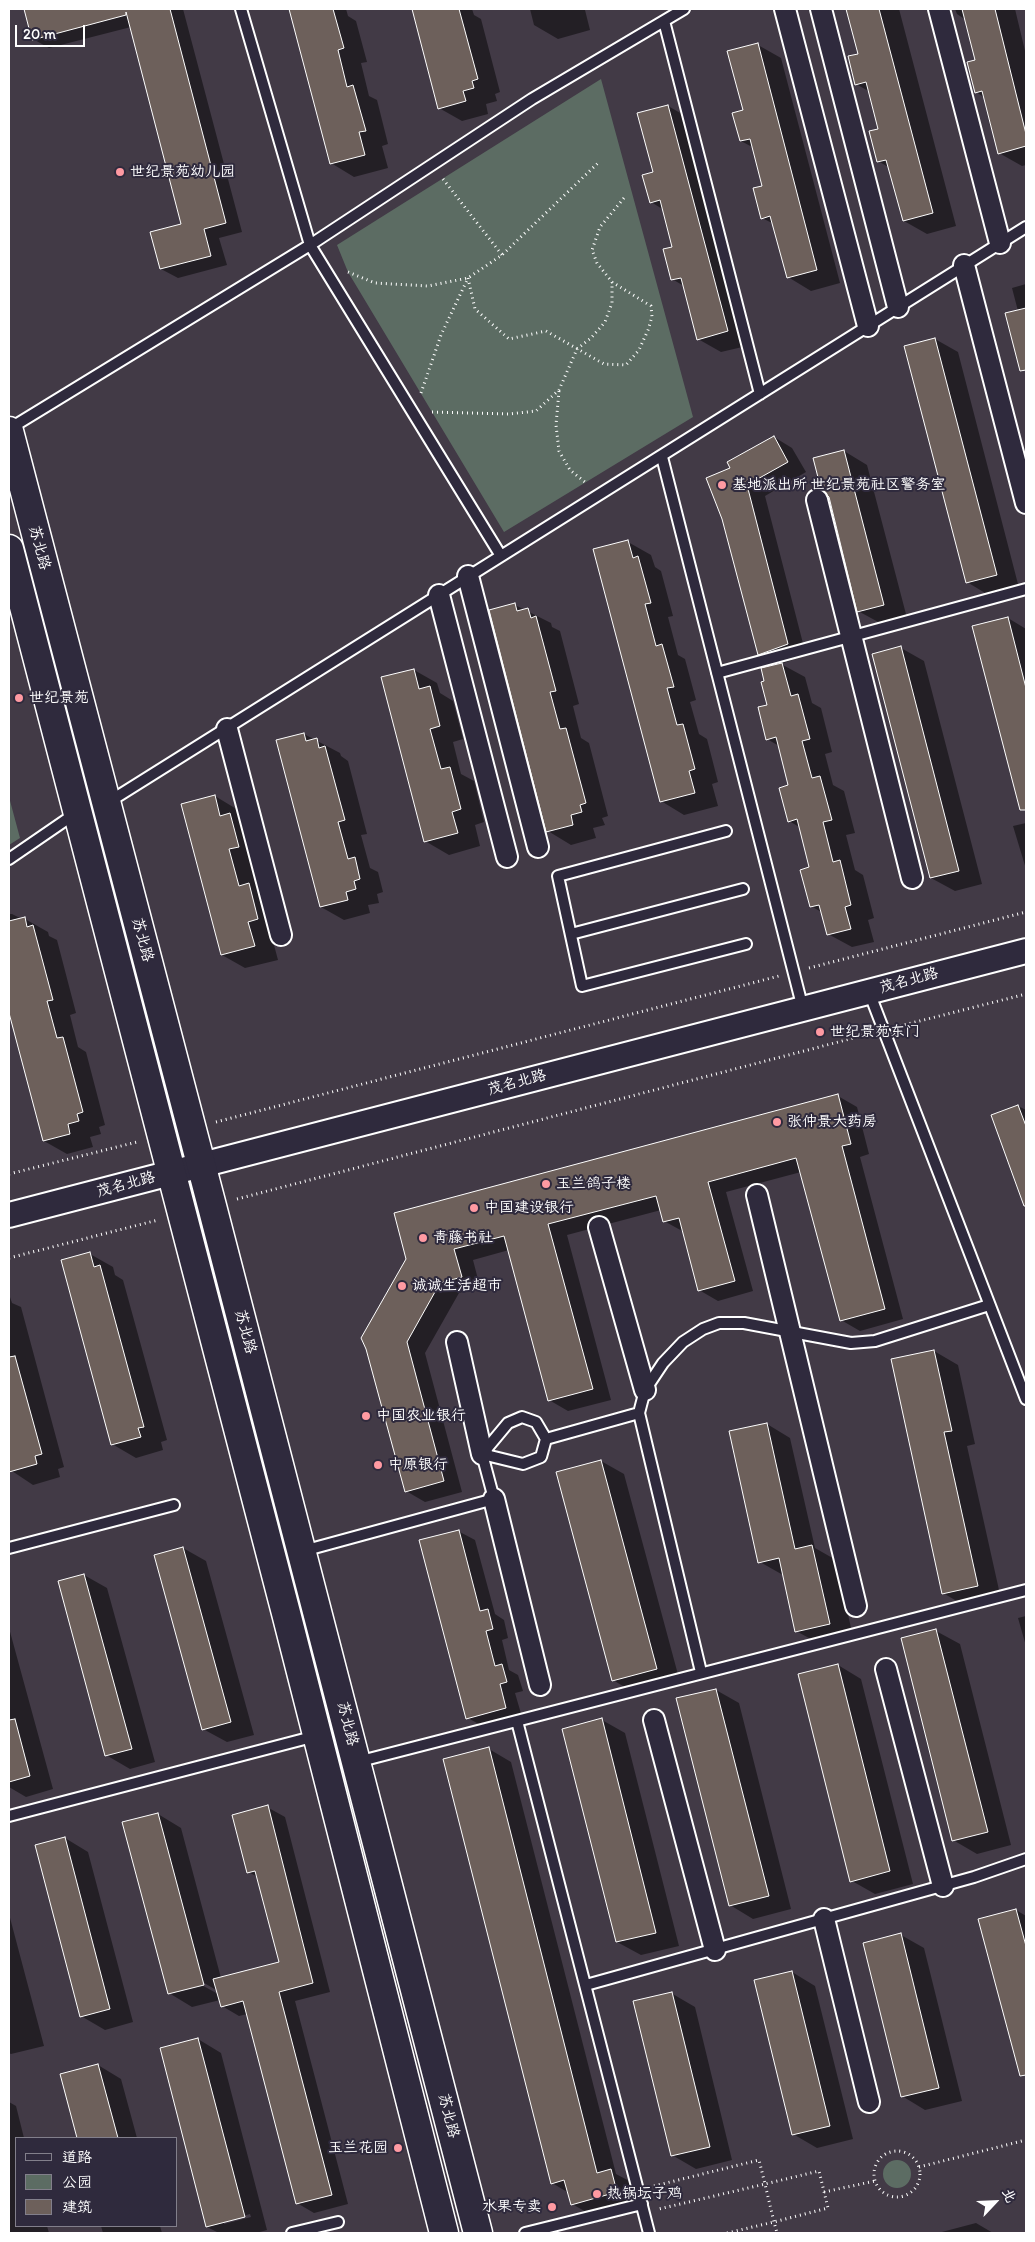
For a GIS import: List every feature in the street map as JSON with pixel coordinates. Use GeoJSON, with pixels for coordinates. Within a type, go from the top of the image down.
{"type":"FeatureCollection","features":[{"type":"Feature","properties":{"kind":"main road","name":"苏北路"},"geometry":{"type":"LineString","coordinates":[[9,430],[478,2233]]}},
{"type":"Feature","properties":{"kind":"main road","name":"苏北路"},"geometry":{"type":"LineString","coordinates":[[9,549],[444,2233]]}},
{"type":"Feature","properties":{"kind":"street"},"geometry":{"type":"LineString","coordinates":[[785,9],[868,326]]}},
{"type":"Feature","properties":{"kind":"street"},"geometry":{"type":"LineString","coordinates":[[821,9],[898,307]]}},
{"type":"Feature","properties":{"kind":"street"},"geometry":{"type":"LineString","coordinates":[[939,9],[1000,243]]}},
{"type":"Feature","properties":{"kind":"street"},"geometry":{"type":"LineString","coordinates":[[964,265],[1026,503]]}},
{"type":"Feature","properties":{"kind":"street"},"geometry":{"type":"LineString","coordinates":[[817,500],[912,878]]}},
{"type":"Feature","properties":{"kind":"street"},"geometry":{"type":"LineString","coordinates":[[468,576],[538,847]]}},
{"type":"Feature","properties":{"kind":"street"},"geometry":{"type":"LineString","coordinates":[[440,595],[507,857]]}},
{"type":"Feature","properties":{"kind":"street"},"geometry":{"type":"LineString","coordinates":[[227,729],[281,935]]}},
{"type":"Feature","properties":{"kind":"street","name":"茂名北路"},"geometry":{"type":"LineString","coordinates":[[9,1215],[1026,951]]}},
{"type":"Feature","properties":{"kind":"street"},"geometry":{"type":"LineString","coordinates":[[758,1195],[856,1606]]}},
{"type":"Feature","properties":{"kind":"street"},"geometry":{"type":"LineString","coordinates":[[599,1227],[644,1390]]}},
{"type":"Feature","properties":{"kind":"street"},"geometry":{"type":"LineString","coordinates":[[457,1342],[482,1454]]}},
{"type":"Feature","properties":{"kind":"street"},"geometry":{"type":"LineString","coordinates":[[494,1499],[540,1685]]}},
{"type":"Feature","properties":{"kind":"street"},"geometry":{"type":"LineString","coordinates":[[886,1669],[942,1886]]}},
{"type":"Feature","properties":{"kind":"street"},"geometry":{"type":"LineString","coordinates":[[654,1720],[715,1950]]}},
{"type":"Feature","properties":{"kind":"street"},"geometry":{"type":"LineString","coordinates":[[824,1919],[869,2102]]}},
{"type":"Feature","properties":{"kind":"lane"},"geometry":{"type":"LineString","coordinates":[[241,9],[310,244],[501,556]]}},
{"type":"Feature","properties":{"kind":"lane"},"geometry":{"type":"LineString","coordinates":[[9,430],[310,244],[532,99],[684,9]]}},
{"type":"Feature","properties":{"kind":"lane"},"geometry":{"type":"LineString","coordinates":[[664,21],[760,394]]}},
{"type":"Feature","properties":{"kind":"lane"},"geometry":{"type":"LineString","coordinates":[[106,804],[1026,227]]}},
{"type":"Feature","properties":{"kind":"lane"},"geometry":{"type":"LineString","coordinates":[[662,457],[803,1009]]}},
{"type":"Feature","properties":{"kind":"lane"},"geometry":{"type":"LineString","coordinates":[[717,673],[1026,589]]}},
{"type":"Feature","properties":{"kind":"lane"},"geometry":{"type":"LineString","coordinates":[[9,859],[76,813]]}},
{"type":"Feature","properties":{"kind":"lane"},"geometry":{"type":"LineString","coordinates":[[726,830],[558,876],[582,986],[746,944]]}},
{"type":"Feature","properties":{"kind":"lane"},"geometry":{"type":"LineString","coordinates":[[571,934],[744,889]]}},
{"type":"Feature","properties":{"kind":"lane"},"geometry":{"type":"LineString","coordinates":[[869,992],[1026,1399]]}},
{"type":"Feature","properties":{"kind":"lane"},"geometry":{"type":"LineString","coordinates":[[701,1672],[639,1413],[644,1390],[663,1363],[683,1342],[703,1329],[719,1323],[730,1322],[851,1343],[875,1341],[989,1305]]}},
{"type":"Feature","properties":{"kind":"lane"},"geometry":{"type":"LineString","coordinates":[[546,1439],[639,1413]]}},
{"type":"Feature","properties":{"kind":"lane"},"geometry":{"type":"LineString","coordinates":[[522,1417],[536,1422],[546,1439],[541,1457],[523,1464],[482,1454],[508,1423],[522,1417]]}},
{"type":"Feature","properties":{"kind":"lane"},"geometry":{"type":"LineString","coordinates":[[302,1551],[494,1499],[482,1454]]}},
{"type":"Feature","properties":{"kind":"lane"},"geometry":{"type":"LineString","coordinates":[[9,1548],[174,1505]]}},
{"type":"Feature","properties":{"kind":"lane"},"geometry":{"type":"LineString","coordinates":[[357,1762],[701,1672],[1026,1590]]}},
{"type":"Feature","properties":{"kind":"lane"},"geometry":{"type":"LineString","coordinates":[[517,1721],[649,2233]]}},
{"type":"Feature","properties":{"kind":"lane"},"geometry":{"type":"LineString","coordinates":[[9,1816],[317,1736]]}},
{"type":"Feature","properties":{"kind":"lane"},"geometry":{"type":"LineString","coordinates":[[586,1985],[942,1886],[1026,1859]]}},
{"type":"Feature","properties":{"kind":"lane"},"geometry":{"type":"LineString","coordinates":[[525,2233],[643,2209]]}},
{"type":"Feature","properties":{"kind":"lane"},"geometry":{"type":"LineString","coordinates":[[292,2233],[338,2222]]}},
{"type":"Feature","properties":{"kind":"path"},"geometry":{"type":"LineString","coordinates":[[348,272],[375,283],[428,286],[468,278],[502,255],[598,163]]}},
{"type":"Feature","properties":{"kind":"path"},"geometry":{"type":"LineString","coordinates":[[442,179],[502,255]]}},
{"type":"Feature","properties":{"kind":"path"},"geometry":{"type":"LineString","coordinates":[[468,278],[475,309],[509,339],[546,331],[604,364],[626,365],[639,350],[652,317],[651,306],[612,282],[597,263],[592,250],[600,227],[624,198]]}},
{"type":"Feature","properties":{"kind":"path"},"geometry":{"type":"LineString","coordinates":[[421,393],[441,335],[468,278]]}},
{"type":"Feature","properties":{"kind":"path"},"geometry":{"type":"LineString","coordinates":[[585,482],[570,470],[559,451],[556,425],[559,390],[577,349],[592,338],[605,322],[612,303],[612,282]]}},
{"type":"Feature","properties":{"kind":"path"},"geometry":{"type":"LineString","coordinates":[[432,412],[508,414],[536,411],[559,390]]}},
{"type":"Feature","properties":{"kind":"path"},"geometry":{"type":"LineString","coordinates":[[191,1128],[1026,912]]}},
{"type":"Feature","properties":{"kind":"path"},"geometry":{"type":"LineString","coordinates":[[212,1206],[1026,994]]}},
{"type":"Feature","properties":{"kind":"path"},"geometry":{"type":"LineString","coordinates":[[9,1174],[161,1136]]}},
{"type":"Feature","properties":{"kind":"path"},"geometry":{"type":"LineString","coordinates":[[9,1258],[181,1214]]}},
{"type":"Feature","properties":{"kind":"path"},"geometry":{"type":"LineString","coordinates":[[919,2167],[1026,2140]]}},
{"type":"Feature","properties":{"kind":"path"},"geometry":{"type":"LineString","coordinates":[[891,2152],[908,2154],[919,2167],[920,2176],[917,2185],[912,2192],[904,2196],[895,2197],[886,2194],[875,2181],[874,2172],[877,2163],[883,2156],[891,2152]]}},
{"type":"Feature","properties":{"kind":"path"},"geometry":{"type":"LineString","coordinates":[[638,2190],[759,2160],[776,2233]]}},
{"type":"Feature","properties":{"kind":"path"},"geometry":{"type":"LineString","coordinates":[[643,2209],[818,2171],[828,2208],[726,2233]]}},
{"type":"Feature","properties":{"kind":"path"},"geometry":{"type":"LineString","coordinates":[[824,2192],[875,2181]]}},
{"type":"Feature","properties":{"kind":"green space"},"geometry":{"type":"Polygon","coordinates":[[[601,79],[693,417],[504,532],[348,272],[337,245],[601,79]]]}},
{"type":"Feature","properties":{"kind":"green space"},"geometry":{"type":"Polygon","coordinates":[[[9,797],[20,838],[9,845],[9,797]]]}},
{"type":"Feature","properties":{"kind":"green space"},"geometry":{"type":"Polygon","coordinates":[[[897,2160],[907,2164],[911,2174],[907,2184],[897,2188],[887,2184],[883,2174],[887,2164],[897,2160]]]}},
{"type":"Feature","properties":{"kind":"building"},"geometry":{"type":"Polygon","coordinates":[[[24,9],[170,9],[226,223],[204,229],[211,256],[160,269],[150,232],[181,224],[126,12],[126,15],[32,40],[24,9]]]}},
{"type":"Feature","properties":{"kind":"building"},"geometry":{"type":"Polygon","coordinates":[[[289,9],[333,9],[344,48],[338,50],[347,87],[353,85],[366,131],[359,132],[365,155],[330,164],[289,9]]]}},
{"type":"Feature","properties":{"kind":"building"},"geometry":{"type":"Polygon","coordinates":[[[412,9],[459,9],[478,79],[472,81],[474,88],[463,91],[466,101],[438,109],[412,9]]]}},
{"type":"Feature","properties":{"kind":"building"},"geometry":{"type":"Polygon","coordinates":[[[846,9],[879,9],[933,213],[903,221],[886,160],[877,162],[869,131],[878,129],[866,82],[855,85],[848,56],[858,54],[846,9]]]}},
{"type":"Feature","properties":{"kind":"building"},"geometry":{"type":"Polygon","coordinates":[[[962,9],[995,9],[1026,134],[1026,146],[998,154],[982,91],[975,93],[967,62],[975,60],[962,9]]]}},
{"type":"Feature","properties":{"kind":"building"},"geometry":{"type":"Polygon","coordinates":[[[758,43],[817,270],[787,278],[770,216],[761,219],[753,188],[762,186],[750,139],[740,141],[732,113],[743,110],[727,51],[758,43]]]}},
{"type":"Feature","properties":{"kind":"building"},"geometry":{"type":"Polygon","coordinates":[[[668,105],[728,331],[697,340],[681,278],[671,280],[663,249],[672,247],[660,200],[650,203],[642,175],[653,172],[637,113],[668,105]]]}},
{"type":"Feature","properties":{"kind":"building"},"geometry":{"type":"Polygon","coordinates":[[[1026,308],[1026,370],[1020,371],[1005,313],[1026,308]]]}},
{"type":"Feature","properties":{"kind":"building"},"geometry":{"type":"Polygon","coordinates":[[[935,338],[997,575],[966,583],[904,346],[935,338]]]}},
{"type":"Feature","properties":{"kind":"building"},"geometry":{"type":"Polygon","coordinates":[[[774,436],[788,462],[747,485],[788,644],[758,655],[722,519],[706,478],[730,468],[727,462],[774,436]]]}},
{"type":"Feature","properties":{"kind":"building"},"geometry":{"type":"Polygon","coordinates":[[[844,450],[884,605],[857,612],[829,497],[821,489],[813,458],[844,450]]]}},
{"type":"Feature","properties":{"kind":"building"},"geometry":{"type":"Polygon","coordinates":[[[628,540],[633,558],[638,556],[651,603],[645,604],[656,646],[662,644],[674,687],[667,688],[677,725],[683,724],[695,769],[689,771],[695,793],[660,802],[593,549],[628,540]]]}},
{"type":"Feature","properties":{"kind":"building"},"geometry":{"type":"Polygon","coordinates":[[[515,603],[517,611],[528,608],[531,618],[536,616],[556,691],[550,692],[560,729],[566,728],[586,803],[580,805],[582,812],[571,815],[573,825],[546,832],[489,610],[515,603]]]}},
{"type":"Feature","properties":{"kind":"building"},"geometry":{"type":"Polygon","coordinates":[[[1008,617],[1026,688],[1026,810],[1020,810],[972,626],[1008,617]]]}},
{"type":"Feature","properties":{"kind":"building"},"geometry":{"type":"Polygon","coordinates":[[[901,646],[959,871],[930,878],[872,654],[901,646]]]}},
{"type":"Feature","properties":{"kind":"building"},"geometry":{"type":"Polygon","coordinates":[[[782,663],[791,696],[798,694],[810,739],[802,741],[812,778],[820,776],[832,820],[823,822],[833,862],[840,860],[851,905],[845,907],[851,929],[827,935],[819,905],[810,907],[800,870],[809,867],[797,819],[788,822],[779,788],[788,785],[776,737],[766,740],[758,707],[767,705],[761,682],[764,681],[761,668],[782,663]]]}},
{"type":"Feature","properties":{"kind":"building"},"geometry":{"type":"Polygon","coordinates":[[[414,669],[419,689],[430,686],[440,726],[430,729],[441,769],[450,767],[461,809],[452,812],[458,833],[424,842],[381,677],[414,669]]]}},
{"type":"Feature","properties":{"kind":"building"},"geometry":{"type":"Polygon","coordinates":[[[304,733],[306,741],[317,738],[319,748],[325,746],[345,820],[338,822],[348,859],[355,857],[360,879],[354,881],[356,889],[346,892],[348,900],[320,907],[276,740],[304,733]]]}},
{"type":"Feature","properties":{"kind":"building"},"geometry":{"type":"Polygon","coordinates":[[[215,795],[220,816],[230,813],[239,847],[229,849],[239,886],[249,883],[258,919],[248,922],[255,946],[221,955],[181,804],[215,795]]]}},
{"type":"Feature","properties":{"kind":"building"},"geometry":{"type":"Polygon","coordinates":[[[25,917],[27,927],[33,925],[53,1000],[47,1001],[57,1038],[63,1037],[83,1112],[77,1114],[79,1121],[68,1124],[70,1134],[43,1141],[9,1013],[9,921],[25,917]]]}},
{"type":"Feature","properties":{"kind":"building"},"geometry":{"type":"Polygon","coordinates":[[[838,1094],[851,1144],[842,1146],[885,1309],[840,1321],[796,1158],[708,1182],[735,1281],[698,1291],[679,1218],[663,1222],[656,1196],[548,1224],[593,1389],[548,1401],[504,1236],[454,1249],[462,1277],[440,1283],[407,1342],[444,1481],[405,1492],[366,1349],[361,1338],[406,1259],[394,1213],[838,1094]]]}},
{"type":"Feature","properties":{"kind":"building"},"geometry":{"type":"Polygon","coordinates":[[[1018,1105],[1026,1126],[1026,1206],[1024,1206],[991,1115],[1018,1105]]]}},
{"type":"Feature","properties":{"kind":"building"},"geometry":{"type":"Polygon","coordinates":[[[90,1252],[94,1267],[100,1265],[144,1427],[138,1428],[141,1437],[111,1445],[61,1260],[90,1252]]]}},
{"type":"Feature","properties":{"kind":"building"},"geometry":{"type":"Polygon","coordinates":[[[934,1350],[952,1431],[944,1432],[978,1586],[942,1594],[891,1359],[934,1350]]]}},
{"type":"Feature","properties":{"kind":"building"},"geometry":{"type":"Polygon","coordinates":[[[15,1356],[42,1454],[35,1456],[37,1464],[9,1472],[9,1357],[15,1356]]]}},
{"type":"Feature","properties":{"kind":"building"},"geometry":{"type":"Polygon","coordinates":[[[767,1423],[795,1549],[812,1545],[830,1624],[795,1632],[779,1558],[758,1563],[729,1431],[767,1423]]]}},
{"type":"Feature","properties":{"kind":"building"},"geometry":{"type":"Polygon","coordinates":[[[601,1460],[657,1669],[612,1681],[556,1472],[601,1460]]]}},
{"type":"Feature","properties":{"kind":"building"},"geometry":{"type":"Polygon","coordinates":[[[459,1530],[480,1611],[488,1609],[493,1629],[486,1631],[495,1666],[502,1664],[507,1682],[500,1684],[506,1708],[466,1719],[419,1540],[459,1530]]]}},
{"type":"Feature","properties":{"kind":"building"},"geometry":{"type":"Polygon","coordinates":[[[183,1547],[231,1722],[202,1730],[154,1555],[183,1547]]]}},
{"type":"Feature","properties":{"kind":"building"},"geometry":{"type":"Polygon","coordinates":[[[84,1574],[132,1749],[105,1756],[58,1581],[84,1574]]]}},
{"type":"Feature","properties":{"kind":"building"},"geometry":{"type":"Polygon","coordinates":[[[936,1629],[988,1832],[952,1841],[901,1638],[936,1629]]]}},
{"type":"Feature","properties":{"kind":"building"},"geometry":{"type":"Polygon","coordinates":[[[838,1664],[890,1871],[850,1882],[798,1674],[838,1664]]]}},
{"type":"Feature","properties":{"kind":"building"},"geometry":{"type":"Polygon","coordinates":[[[716,1689],[769,1896],[729,1906],[676,1698],[716,1689]]]}},
{"type":"Feature","properties":{"kind":"building"},"geometry":{"type":"Polygon","coordinates":[[[602,1718],[656,1933],[616,1942],[562,1729],[602,1718]]]}},
{"type":"Feature","properties":{"kind":"building"},"geometry":{"type":"Polygon","coordinates":[[[15,1719],[30,1776],[9,1782],[9,1720],[15,1719]]]}},
{"type":"Feature","properties":{"kind":"building"},"geometry":{"type":"Polygon","coordinates":[[[489,1747],[597,2173],[611,2169],[617,2192],[571,2205],[564,2180],[551,2184],[443,1759],[489,1747]]]}},
{"type":"Feature","properties":{"kind":"building"},"geometry":{"type":"Polygon","coordinates":[[[268,1805],[313,1983],[279,1992],[332,2195],[296,2204],[243,2001],[221,2007],[213,1979],[279,1962],[255,1871],[247,1873],[232,1815],[268,1805]]]}},
{"type":"Feature","properties":{"kind":"building"},"geometry":{"type":"Polygon","coordinates":[[[158,1813],[204,1985],[168,1994],[122,1822],[158,1813]]]}},
{"type":"Feature","properties":{"kind":"building"},"geometry":{"type":"Polygon","coordinates":[[[65,1837],[110,2009],[80,2017],[35,1845],[65,1837]]]}},
{"type":"Feature","properties":{"kind":"building"},"geometry":{"type":"Polygon","coordinates":[[[1016,1909],[1026,1946],[1026,2075],[1020,2076],[978,1919],[1016,1909]]]}},
{"type":"Feature","properties":{"kind":"building"},"geometry":{"type":"Polygon","coordinates":[[[901,1933],[939,2088],[901,2097],[863,1943],[901,1933]]]}},
{"type":"Feature","properties":{"kind":"building"},"geometry":{"type":"Polygon","coordinates":[[[792,1971],[830,2126],[792,2135],[754,1980],[792,1971]]]}},
{"type":"Feature","properties":{"kind":"building"},"geometry":{"type":"Polygon","coordinates":[[[672,1992],[710,2147],[671,2156],[633,2001],[672,1992]]]}},
{"type":"Feature","properties":{"kind":"building"},"geometry":{"type":"Polygon","coordinates":[[[198,2038],[245,2217],[206,2227],[160,2048],[198,2038]]]}},
{"type":"Feature","properties":{"kind":"building"},"geometry":{"type":"Polygon","coordinates":[[[98,2064],[118,2137],[77,2137],[60,2074],[98,2064]]]}},
{"type":"Feature","properties":{"kind":"place","name":"世纪景苑幼儿园"},"geometry":{"type":"Point","coordinates":[120,172]}},
{"type":"Feature","properties":{"kind":"place","name":"基地派出所 世纪景苑社区警务室"},"geometry":{"type":"Point","coordinates":[722,485]}},
{"type":"Feature","properties":{"kind":"place","name":"世纪景苑"},"geometry":{"type":"Point","coordinates":[19,698]}},
{"type":"Feature","properties":{"kind":"place","name":"世纪景苑东门"},"geometry":{"type":"Point","coordinates":[820,1032]}},
{"type":"Feature","properties":{"kind":"place","name":"张仲景大药房"},"geometry":{"type":"Point","coordinates":[777,1122]}},
{"type":"Feature","properties":{"kind":"place","name":"玉兰鸽子楼"},"geometry":{"type":"Point","coordinates":[546,1184]}},
{"type":"Feature","properties":{"kind":"place","name":"中国建设银行"},"geometry":{"type":"Point","coordinates":[474,1208]}},
{"type":"Feature","properties":{"kind":"place","name":"青藤书社"},"geometry":{"type":"Point","coordinates":[423,1238]}},
{"type":"Feature","properties":{"kind":"place","name":"诚诚生活超市"},"geometry":{"type":"Point","coordinates":[402,1286]}},
{"type":"Feature","properties":{"kind":"place","name":"中国农业银行"},"geometry":{"type":"Point","coordinates":[366,1416]}},
{"type":"Feature","properties":{"kind":"place","name":"中原银行"},"geometry":{"type":"Point","coordinates":[378,1465]}},
{"type":"Feature","properties":{"kind":"place","name":"玉兰花园"},"geometry":{"type":"Point","coordinates":[398,2148]}},
{"type":"Feature","properties":{"kind":"place","name":"热锅坛子鸡"},"geometry":{"type":"Point","coordinates":[597,2194]}},
{"type":"Feature","properties":{"kind":"place","name":"水果专卖"},"geometry":{"type":"Point","coordinates":[552,2207]}}]}
